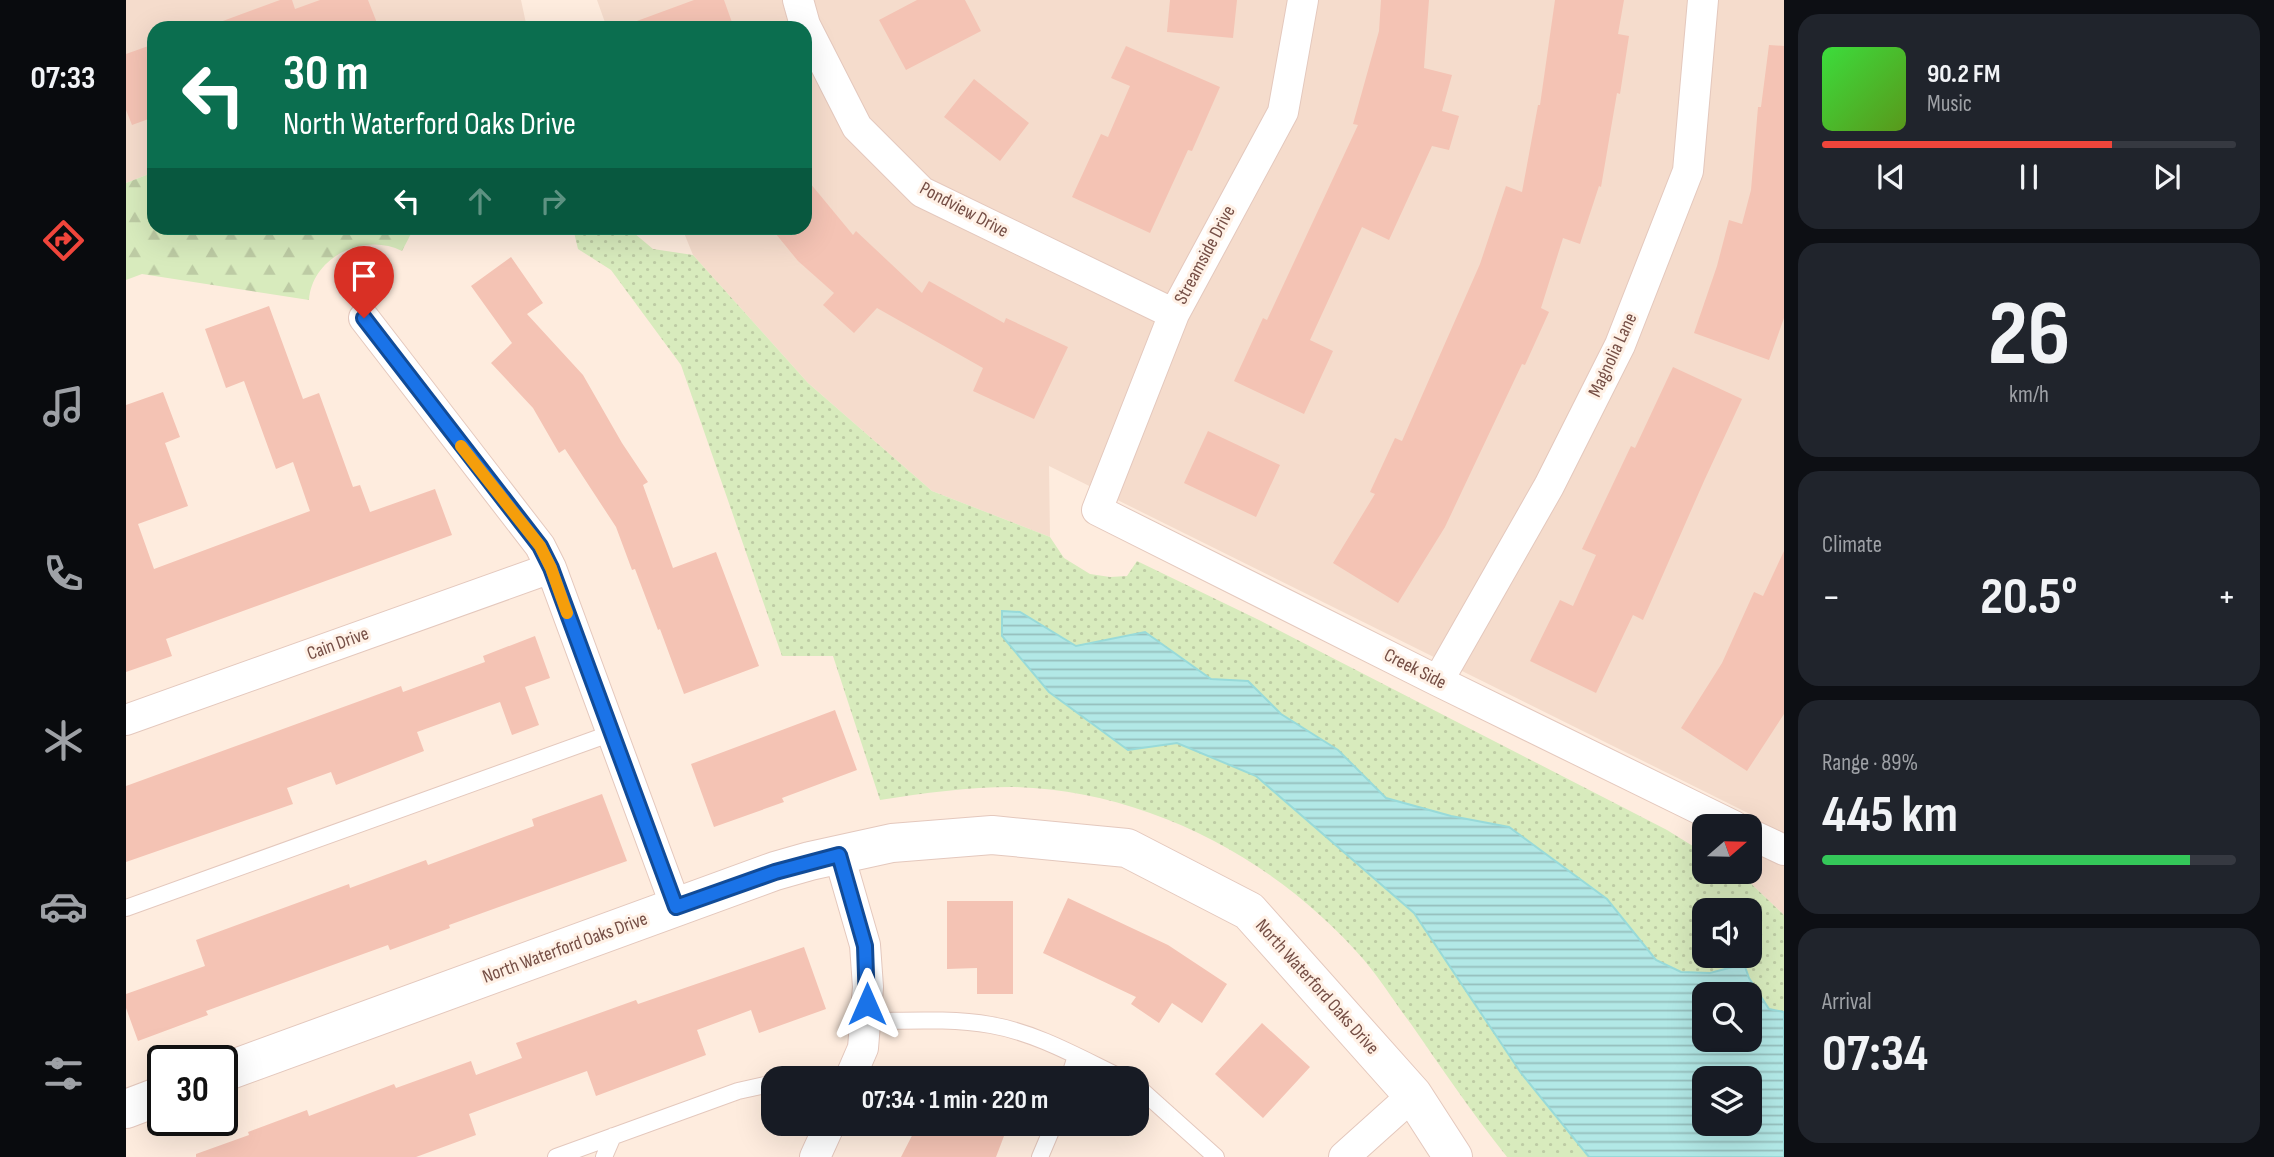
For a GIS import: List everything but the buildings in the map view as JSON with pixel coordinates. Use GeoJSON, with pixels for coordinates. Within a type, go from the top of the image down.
{"type":"FeatureCollection","features":[{"type":"Feature","properties":{"kind":"street","name":"Pondview Drive"},"geometry":{"type":"LineString","coordinates":[[798,0],[804,21]]}},
{"type":"Feature","properties":{"kind":"street","name":"Streamside Drive"},"geometry":{"type":"LineString","coordinates":[[1097,510],[1174,314],[1283,112],[1303,0]]}},
{"type":"Feature","properties":{"kind":"street","name":"Magnolia Lane"},"geometry":{"type":"LineString","coordinates":[[1438,681],[1549,486],[1620,345],[1688,171],[1703,0]]}},
{"type":"Feature","properties":{"kind":"street","name":"Pondview Drive"},"geometry":{"type":"LineString","coordinates":[[812,39],[857,127],[922,192],[1174,314]]}},
{"type":"Feature","properties":{"kind":"street"},"geometry":{"type":"LineString","coordinates":[[364,318],[540,546],[551,568],[676,907]]}},
{"type":"Feature","properties":{"kind":"street","name":"Creek Side"},"geometry":{"type":"LineString","coordinates":[[1097,510],[1710,814]]}},
{"type":"Feature","properties":{"kind":"street","name":"Cain Drive"},"geometry":{"type":"LineString","coordinates":[[126,720],[551,568]]}},
{"type":"Feature","properties":{"kind":"street","name":"North Waterford Oaks Drive"},"geometry":{"type":"LineString","coordinates":[[238,1067],[775,872],[892,843],[992,835],[1127,848],[1250,911],[1413,1095],[1453,1157]]}},
{"type":"Feature","properties":{"kind":"street"},"geometry":{"type":"LineString","coordinates":[[1762,840],[1784,850]]}},
{"type":"Feature","properties":{"kind":"street"},"geometry":{"type":"LineString","coordinates":[[839,855],[865,946],[868,987],[863,1048],[855,1066]]}},
{"type":"Feature","properties":{"kind":"street"},"geometry":{"type":"LineString","coordinates":[[1344,1157],[1413,1095]]}},
{"type":"Feature","properties":{"kind":"street"},"geometry":{"type":"LineString","coordinates":[[126,1109],[147,1101]]}},
{"type":"Feature","properties":{"kind":"street"},"geometry":{"type":"LineString","coordinates":[[816,1157],[825,1136]]}},
{"type":"Feature","properties":{"kind":"lane"},"geometry":{"type":"LineString","coordinates":[[126,908],[612,733]]}},
{"type":"Feature","properties":{"kind":"lane"},"geometry":{"type":"LineString","coordinates":[[865,1021],[941,1021],[991,1025],[1048,1043],[1097,1066]]}},
{"type":"Feature","properties":{"kind":"lane"},"geometry":{"type":"LineString","coordinates":[[1073,1066],[1076,1056]]}},
{"type":"Feature","properties":{"kind":"lane"},"geometry":{"type":"LineString","coordinates":[[556,1157],[738,1091],[761,1086]]}},
{"type":"Feature","properties":{"kind":"lane"},"geometry":{"type":"LineString","coordinates":[[1149,1097],[1216,1157]]}},
{"type":"Feature","properties":{"kind":"lane"},"geometry":{"type":"LineString","coordinates":[[604,1157],[613,1136]]}},
{"type":"Feature","properties":{"kind":"lane"},"geometry":{"type":"LineString","coordinates":[[1040,1157],[1049,1136]]}},
{"type":"Feature","properties":{"kind":"shaded area"},"geometry":{"type":"Polygon","coordinates":[[[126,0],[521,0],[526,21],[147,21],[147,175],[126,183],[126,0]]]}},
{"type":"Feature","properties":{"kind":"shaded area"},"geometry":{"type":"Polygon","coordinates":[[[597,0],[1784,0],[1784,915],[1751,884],[1762,884],[1762,814],[1750,814],[1049,466],[1050,537],[932,491],[808,383],[693,255],[685,235],[812,235],[812,21],[604,21],[597,0]]]}},
{"type":"Feature","properties":{"kind":"green space"},"geometry":{"type":"Polygon","coordinates":[[[147,175],[147,235],[410,235],[402,251],[372,245],[342,252],[319,272],[312,285],[309,300],[142,274],[126,280],[126,183],[147,175]]]}},
{"type":"Feature","properties":{"kind":"green space"},"geometry":{"type":"Polygon","coordinates":[[[575,235],[636,235],[653,249],[693,255],[808,383],[932,491],[1050,537],[1064,558],[1090,574],[1127,576],[1137,561],[1259,620],[1667,830],[1692,846],[1692,884],[1751,884],[1784,915],[1784,1157],[1507,1157],[1364,960],[1329,924],[1291,891],[1250,862],[1206,837],[1159,816],[1111,801],[1062,791],[1012,787],[979,788],[880,800],[833,656],[782,656],[681,365],[611,270],[578,249],[575,235]]]}},
{"type":"Feature","properties":{"kind":"water"},"geometry":{"type":"Polygon","coordinates":[[[1002,611],[1020,612],[1076,646],[1145,632],[1211,679],[1248,681],[1281,714],[1338,750],[1386,798],[1451,816],[1509,827],[1607,899],[1656,960],[1681,972],[1710,973],[1729,968],[1745,968],[1752,982],[1692,982],[1692,1052],[1762,1052],[1762,998],[1769,1009],[1784,1012],[1784,1157],[1589,1157],[1521,1073],[1414,913],[1256,776],[1177,743],[1128,750],[1049,692],[1002,636],[1002,611]]]}},
{"type":"Feature","properties":{"kind":"slow traffic"},"geometry":{"type":"LineString","coordinates":[[461,446],[540,546],[567,613]]}},
{"type":"Feature","properties":{"kind":"route"},"geometry":{"type":"LineString","coordinates":[[364,318],[540,546],[551,568],[676,907],[775,872],[839,855],[865,946],[867,1004]]}}]}
